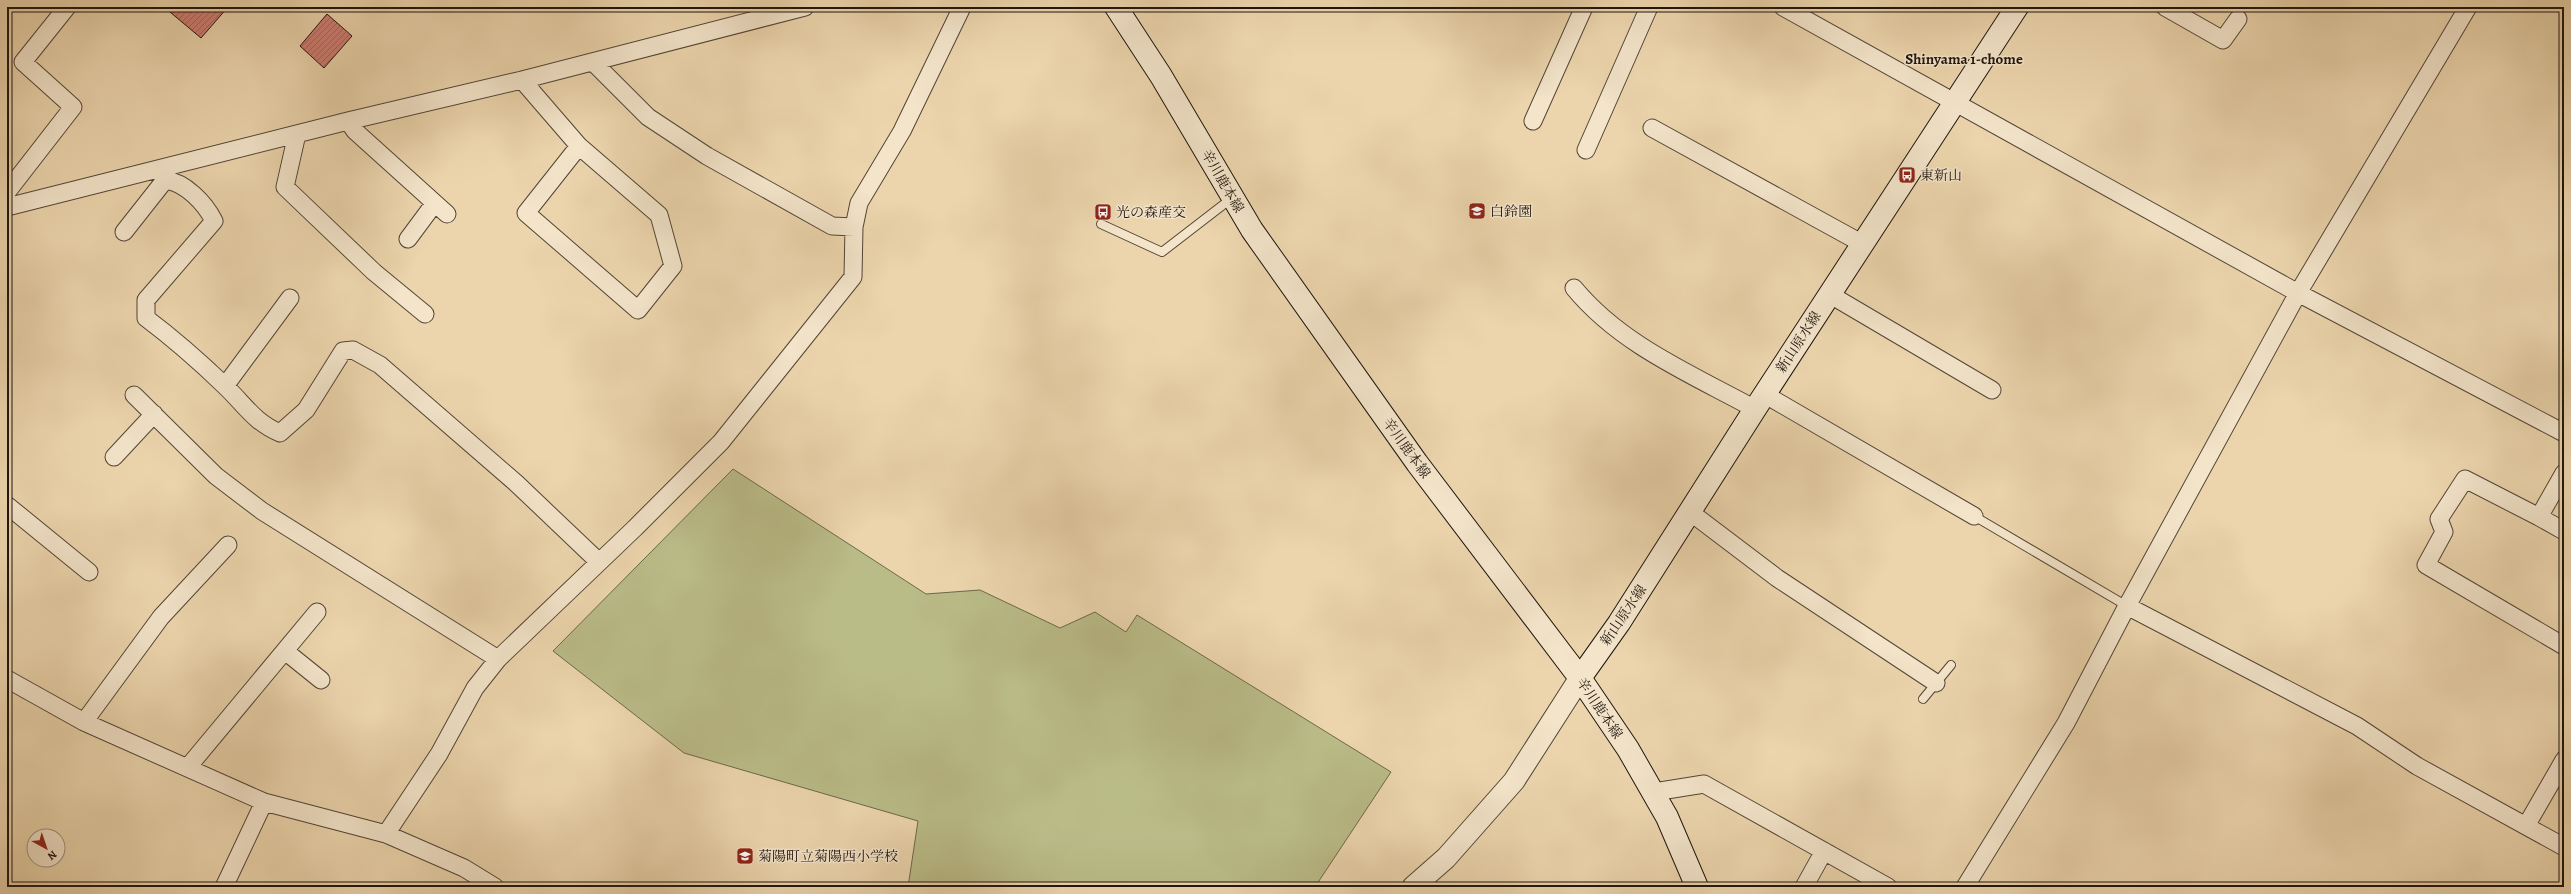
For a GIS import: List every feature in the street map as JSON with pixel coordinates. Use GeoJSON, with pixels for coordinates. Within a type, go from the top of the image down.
{"type":"FeatureCollection","features":[{"type":"Feature","properties":{"kind":"main road","name":"辛川鹿本線"},"geometry":{"type":"LineString","coordinates":[[1116,7],[1162,76],[1252,230],[1417,463],[1580,678],[1654,792],[1667,817],[1697,887]]}},
{"type":"Feature","properties":{"kind":"main road","name":"新山原水線"},"geometry":{"type":"LineString","coordinates":[[1580,678],[1619,623],[1829,294],[2017,7]]}},
{"type":"Feature","properties":{"kind":"street"},"geometry":{"type":"LineString","coordinates":[[7,192],[74,107],[23,62],[67,7]]}},
{"type":"Feature","properties":{"kind":"street"},"geometry":{"type":"LineString","coordinates":[[7,207],[348,121],[593,62],[755,13],[804,7]]}},
{"type":"Feature","properties":{"kind":"street"},"geometry":{"type":"LineString","coordinates":[[386,834],[439,754],[475,688],[498,659],[721,442],[853,277],[854,227],[859,203],[902,131],[962,7]]}},
{"type":"Feature","properties":{"kind":"street"},"geometry":{"type":"LineString","coordinates":[[1533,121],[1584,7]]}},
{"type":"Feature","properties":{"kind":"street"},"geometry":{"type":"LineString","coordinates":[[1586,150],[1649,7]]}},
{"type":"Feature","properties":{"kind":"street"},"geometry":{"type":"LineString","coordinates":[[1783,7],[1956,101],[2298,292],[2564,433]]}},
{"type":"Feature","properties":{"kind":"street"},"geometry":{"type":"LineString","coordinates":[[2166,7],[2223,40],[2238,18]]}},
{"type":"Feature","properties":{"kind":"street"},"geometry":{"type":"LineString","coordinates":[[1965,887],[2066,723],[2127,606],[2298,292],[2468,7]]}},
{"type":"Feature","properties":{"kind":"street"},"geometry":{"type":"LineString","coordinates":[[593,62],[648,117],[707,156],[832,226],[854,227]]}},
{"type":"Feature","properties":{"kind":"street"},"geometry":{"type":"LineString","coordinates":[[522,80],[579,146],[659,215],[673,266],[638,310],[526,214],[579,146]]}},
{"type":"Feature","properties":{"kind":"street"},"geometry":{"type":"LineString","coordinates":[[348,121],[355,131],[441,209],[408,239]]}},
{"type":"Feature","properties":{"kind":"street"},"geometry":{"type":"LineString","coordinates":[[1652,128],[1862,244]]}},
{"type":"Feature","properties":{"kind":"street"},"geometry":{"type":"LineString","coordinates":[[297,134],[285,187],[374,272],[425,314]]}},
{"type":"Feature","properties":{"kind":"street"},"geometry":{"type":"LineString","coordinates":[[124,232],[165,180],[176,181],[207,207],[214,221],[146,300],[146,318],[175,340],[224,386],[262,426],[280,434],[306,410],[343,350],[353,350],[380,365],[516,483],[599,562]]}},
{"type":"Feature","properties":{"kind":"street"},"geometry":{"type":"LineString","coordinates":[[1574,288],[1592,310],[1636,344],[1760,402],[1974,516]]}},
{"type":"Feature","properties":{"kind":"street"},"geometry":{"type":"LineString","coordinates":[[1829,294],[1992,390]]}},
{"type":"Feature","properties":{"kind":"street"},"geometry":{"type":"LineString","coordinates":[[224,386],[290,298]]}},
{"type":"Feature","properties":{"kind":"street"},"geometry":{"type":"LineString","coordinates":[[134,395],[216,476],[262,512],[498,659]]}},
{"type":"Feature","properties":{"kind":"street"},"geometry":{"type":"LineString","coordinates":[[114,457],[154,414]]}},
{"type":"Feature","properties":{"kind":"street"},"geometry":{"type":"LineString","coordinates":[[2539,517],[2564,473]]}},
{"type":"Feature","properties":{"kind":"street"},"geometry":{"type":"LineString","coordinates":[[2564,530],[2465,479],[2439,519],[2444,532],[2426,565],[2564,646]]}},
{"type":"Feature","properties":{"kind":"street"},"geometry":{"type":"LineString","coordinates":[[7,508],[8,506],[89,572]]}},
{"type":"Feature","properties":{"kind":"street"},"geometry":{"type":"LineString","coordinates":[[1690,512],[1777,578],[1936,683]]}},
{"type":"Feature","properties":{"kind":"street"},"geometry":{"type":"LineString","coordinates":[[84,722],[161,617],[228,545]]}},
{"type":"Feature","properties":{"kind":"street"},"geometry":{"type":"LineString","coordinates":[[2127,606],[2344,719],[2417,766],[2564,847]]}},
{"type":"Feature","properties":{"kind":"street"},"geometry":{"type":"LineString","coordinates":[[188,766],[318,612]]}},
{"type":"Feature","properties":{"kind":"street"},"geometry":{"type":"LineString","coordinates":[[285,651],[321,680]]}},
{"type":"Feature","properties":{"kind":"street"},"geometry":{"type":"LineString","coordinates":[[1413,887],[1446,858],[1514,781],[1580,678]]}},
{"type":"Feature","properties":{"kind":"street"},"geometry":{"type":"LineString","coordinates":[[7,679],[84,722],[188,766],[264,802],[386,834],[464,868],[495,887]]}},
{"type":"Feature","properties":{"kind":"street"},"geometry":{"type":"LineString","coordinates":[[2526,826],[2564,760]]}},
{"type":"Feature","properties":{"kind":"street"},"geometry":{"type":"LineString","coordinates":[[1654,792],[1704,784],[1888,887]]}},
{"type":"Feature","properties":{"kind":"street"},"geometry":{"type":"LineString","coordinates":[[224,887],[264,802]]}},
{"type":"Feature","properties":{"kind":"street"},"geometry":{"type":"LineString","coordinates":[[1804,887],[1824,851]]}},
{"type":"Feature","properties":{"kind":"lane"},"geometry":{"type":"LineString","coordinates":[[1101,224],[1162,252],[1232,198]]}},
{"type":"Feature","properties":{"kind":"lane"},"geometry":{"type":"LineString","coordinates":[[1974,516],[2127,606]]}},
{"type":"Feature","properties":{"kind":"lane"},"geometry":{"type":"LineString","coordinates":[[1923,700],[1951,665]]}},
{"type":"Feature","properties":{"kind":"green space"},"geometry":{"type":"Polygon","coordinates":[[[733,469],[926,594],[980,590],[1060,628],[1095,612],[1126,632],[1137,615],[1391,772],[1315,887],[908,887],[918,821],[684,753],[553,651],[733,469]]]}},
{"type":"Feature","properties":{"kind":"building"},"geometry":{"type":"Polygon","coordinates":[[[164,7],[228,7],[201,38],[164,7]]]}},
{"type":"Feature","properties":{"kind":"building"},"geometry":{"type":"Polygon","coordinates":[[[327,14],[352,36],[324,68],[300,46],[327,14]]]}},
{"type":"Feature","properties":{"kind":"place","name":"東新山"},"geometry":{"type":"Point","coordinates":[1907,175]}},
{"type":"Feature","properties":{"kind":"place","name":"白鈴園"},"geometry":{"type":"Point","coordinates":[1477,211]}},
{"type":"Feature","properties":{"kind":"place","name":"光の森産交"},"geometry":{"type":"Point","coordinates":[1103,212]}},
{"type":"Feature","properties":{"kind":"place","name":"菊陽町立菊陽西小学校"},"geometry":{"type":"Point","coordinates":[745,856]}},
{"type":"Feature","properties":{"kind":"district","name":"Shinyama 1-chome"},"geometry":{"type":"Point","coordinates":[1964,59]}}]}
